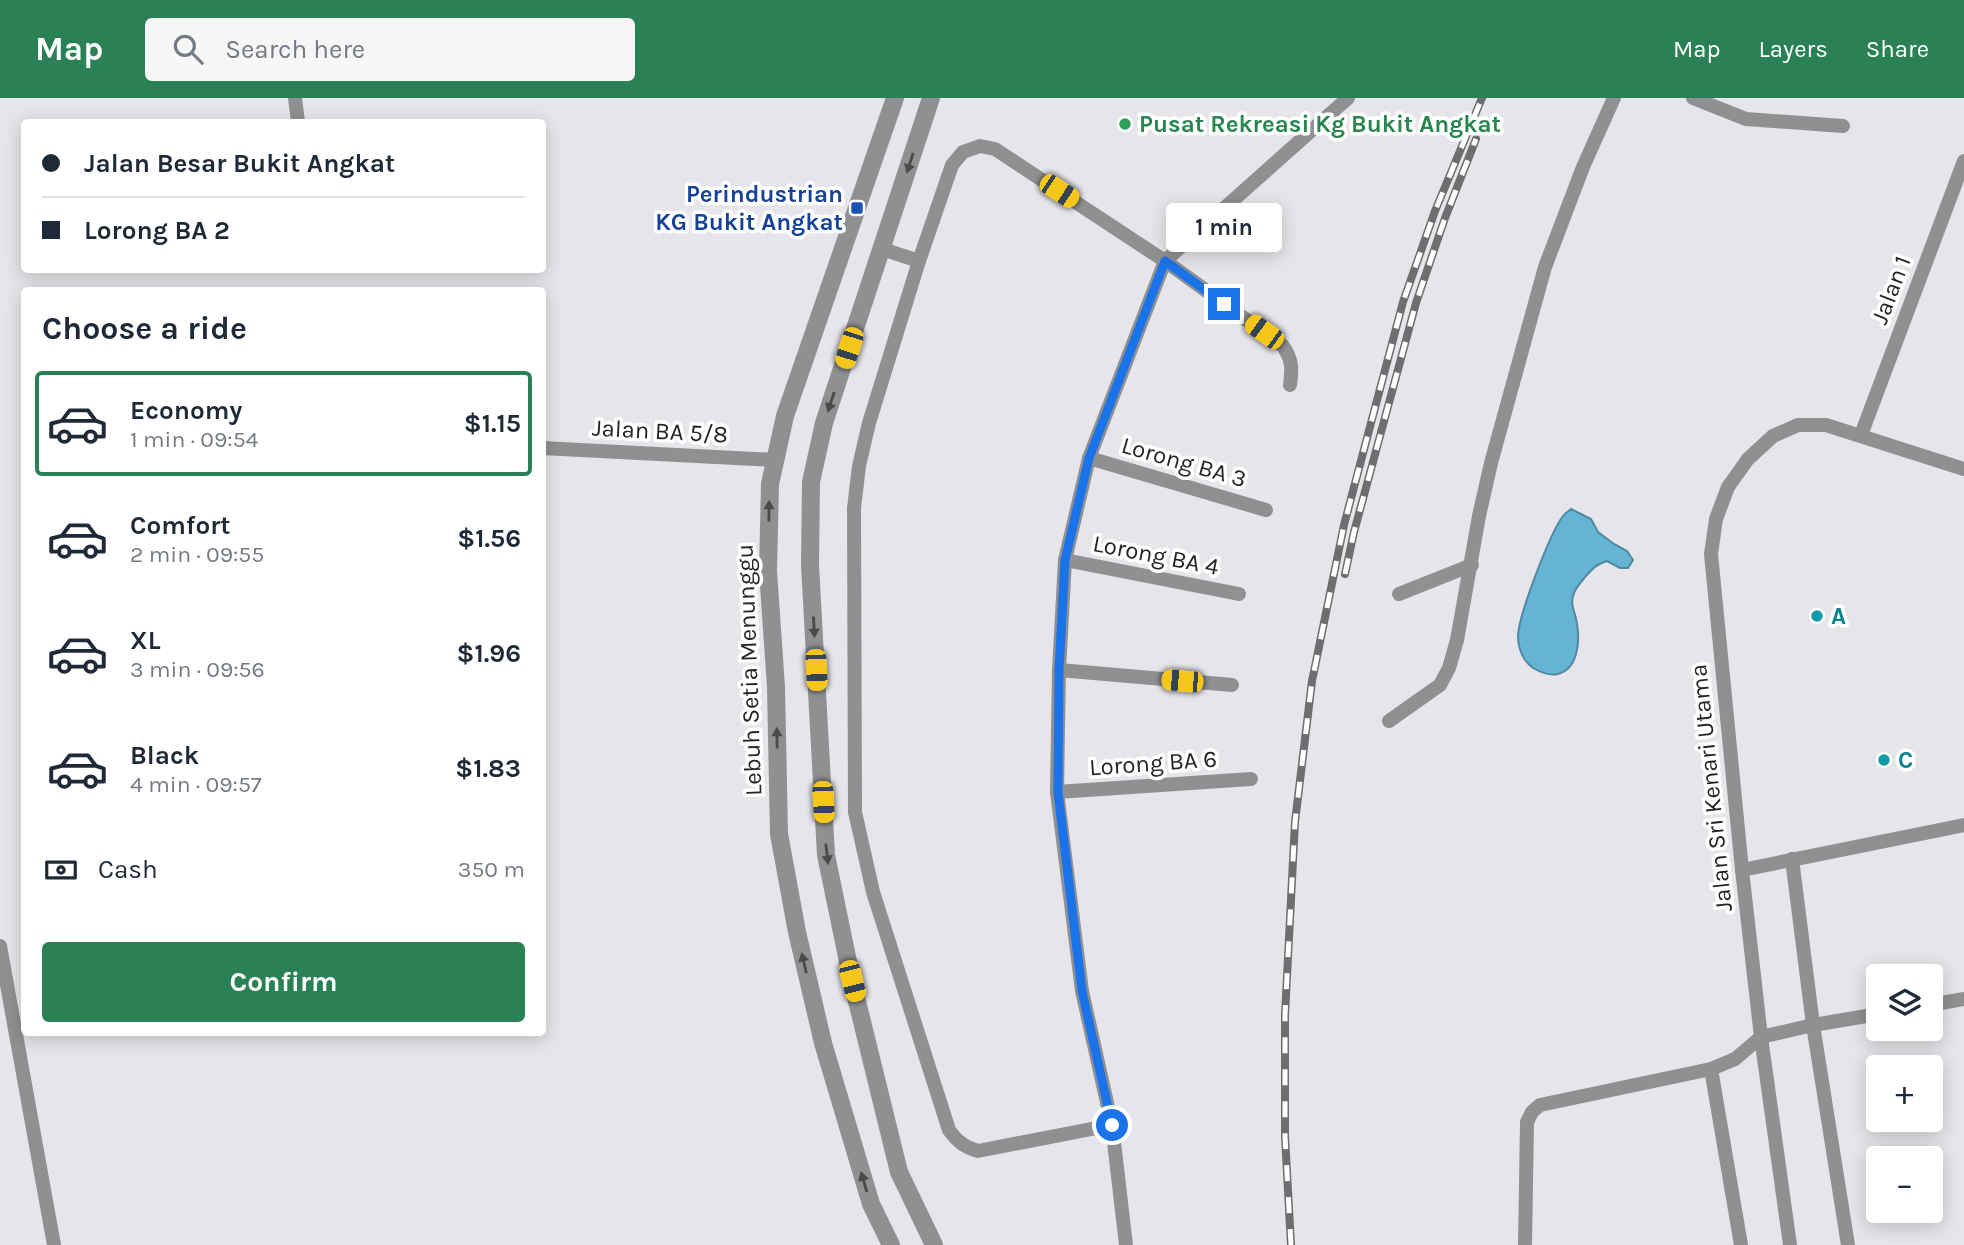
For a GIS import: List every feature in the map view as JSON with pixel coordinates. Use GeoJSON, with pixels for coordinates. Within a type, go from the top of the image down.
{"type":"FeatureCollection","features":[{"type":"Feature","properties":{"kind":"street"},"geometry":{"type":"LineString","coordinates":[[295,98],[298,119]]}},
{"type":"Feature","properties":{"kind":"street","name":"Lebuh Setia Menunggu"},"geometry":{"type":"LineString","coordinates":[[891,1245],[871,1204],[823,1043],[797,932],[779,835],[776,687],[768,571],[770,484],[785,416],[895,98]]}},
{"type":"Feature","properties":{"kind":"street"},"geometry":{"type":"LineString","coordinates":[[932,98],[824,423],[811,482],[810,565],[826,855],[852,981],[899,1172],[934,1245]]}},
{"type":"Feature","properties":{"kind":"street"},"geometry":{"type":"LineString","coordinates":[[1126,1245],[1112,1125],[1082,991],[1058,792],[1059,670],[1065,560],[1089,458],[1165,261],[1348,98]]}},
{"type":"Feature","properties":{"kind":"street"},"geometry":{"type":"LineString","coordinates":[[1389,721],[1440,685],[1449,668],[1491,463],[1545,267],[1583,167],[1614,98]]}},
{"type":"Feature","properties":{"kind":"street"},"geometry":{"type":"LineString","coordinates":[[1693,98],[1746,119],[1843,126]]}},
{"type":"Feature","properties":{"kind":"street"},"geometry":{"type":"LineString","coordinates":[[1112,1125],[978,1151],[957,1141],[949,1130],[877,904],[855,812],[854,508],[859,466],[869,423],[919,261],[952,165],[963,152],[980,146],[995,149],[1165,261],[1283,346],[1290,357],[1290,386]]}},
{"type":"Feature","properties":{"kind":"street","name":"Jalan 1"},"geometry":{"type":"LineString","coordinates":[[1861,435],[1964,161]]}},
{"type":"Feature","properties":{"kind":"street"},"geometry":{"type":"LineString","coordinates":[[882,249],[919,261]]}},
{"type":"Feature","properties":{"kind":"street","name":"Jalan Sri Kenari Utama"},"geometry":{"type":"LineString","coordinates":[[1789,1245],[1742,870],[1711,554],[1716,519],[1728,487],[1748,459],[1773,436],[1798,425],[1826,425],[1964,469]]}},
{"type":"Feature","properties":{"kind":"street","name":"Jalan BA 5/8"},"geometry":{"type":"LineString","coordinates":[[546,448],[775,460]]}},
{"type":"Feature","properties":{"kind":"street","name":"Lorong BA 3"},"geometry":{"type":"LineString","coordinates":[[1089,458],[1266,510]]}},
{"type":"Feature","properties":{"kind":"street","name":"Lorong BA 4"},"geometry":{"type":"LineString","coordinates":[[1065,560],[1239,594]]}},
{"type":"Feature","properties":{"kind":"street"},"geometry":{"type":"LineString","coordinates":[[1399,594],[1472,565]]}},
{"type":"Feature","properties":{"kind":"street"},"geometry":{"type":"LineString","coordinates":[[1059,670],[1232,685]]}},
{"type":"Feature","properties":{"kind":"street","name":"Lorong BA 6"},"geometry":{"type":"LineString","coordinates":[[1058,792],[1251,779]]}},
{"type":"Feature","properties":{"kind":"street"},"geometry":{"type":"LineString","coordinates":[[1742,870],[1964,825]]}},
{"type":"Feature","properties":{"kind":"street"},"geometry":{"type":"LineString","coordinates":[[1792,859],[1813,1026],[1848,1245]]}},
{"type":"Feature","properties":{"kind":"street"},"geometry":{"type":"LineString","coordinates":[[0,946],[54,1245]]}},
{"type":"Feature","properties":{"kind":"street"},"geometry":{"type":"LineString","coordinates":[[1943,1003],[1964,999]]}},
{"type":"Feature","properties":{"kind":"street"},"geometry":{"type":"LineString","coordinates":[[1525,1245],[1527,1122],[1532,1112],[1540,1105],[1711,1069],[1735,1059],[1761,1037],[1866,1016]]}},
{"type":"Feature","properties":{"kind":"street"},"geometry":{"type":"LineString","coordinates":[[1711,1069],[1741,1245]]}},
{"type":"Feature","properties":{"kind":"water"},"geometry":{"type":"Polygon","coordinates":[[[1571,509],[1591,519],[1598,532],[1627,551],[1633,560],[1628,568],[1620,568],[1607,561],[1600,563],[1578,586],[1572,601],[1578,631],[1576,654],[1565,671],[1551,674],[1526,662],[1520,650],[1518,636],[1529,593],[1543,556],[1557,525],[1571,509]]]}},
{"type":"Feature","properties":{"kind":"railway"},"geometry":{"type":"LineString","coordinates":[[1291,1245],[1285,1136],[1285,1015],[1295,822],[1312,681],[1344,525],[1403,302],[1435,211],[1482,98]]}},
{"type":"Feature","properties":{"kind":"railway"},"geometry":{"type":"LineString","coordinates":[[1345,574],[1416,303],[1476,139]]}},
{"type":"Feature","properties":{"kind":"place","name":"Pusat Rekreasi Kg Bukit Angkat"},"geometry":{"type":"Point","coordinates":[1125,124]}},
{"type":"Feature","properties":{"kind":"place","name":"Perindustrian KG Bukit Angkat"},"geometry":{"type":"Point","coordinates":[857,208]}},
{"type":"Feature","properties":{"kind":"place","name":"A"},"geometry":{"type":"Point","coordinates":[1817,616]}},
{"type":"Feature","properties":{"kind":"place","name":"C"},"geometry":{"type":"Point","coordinates":[1884,760]}},
{"type":"Feature","properties":{"kind":"route"},"geometry":{"type":"LineString","coordinates":[[1112,1125],[1082,991],[1058,792],[1059,670],[1065,560],[1089,458],[1165,261],[1224,304]]}}]}
